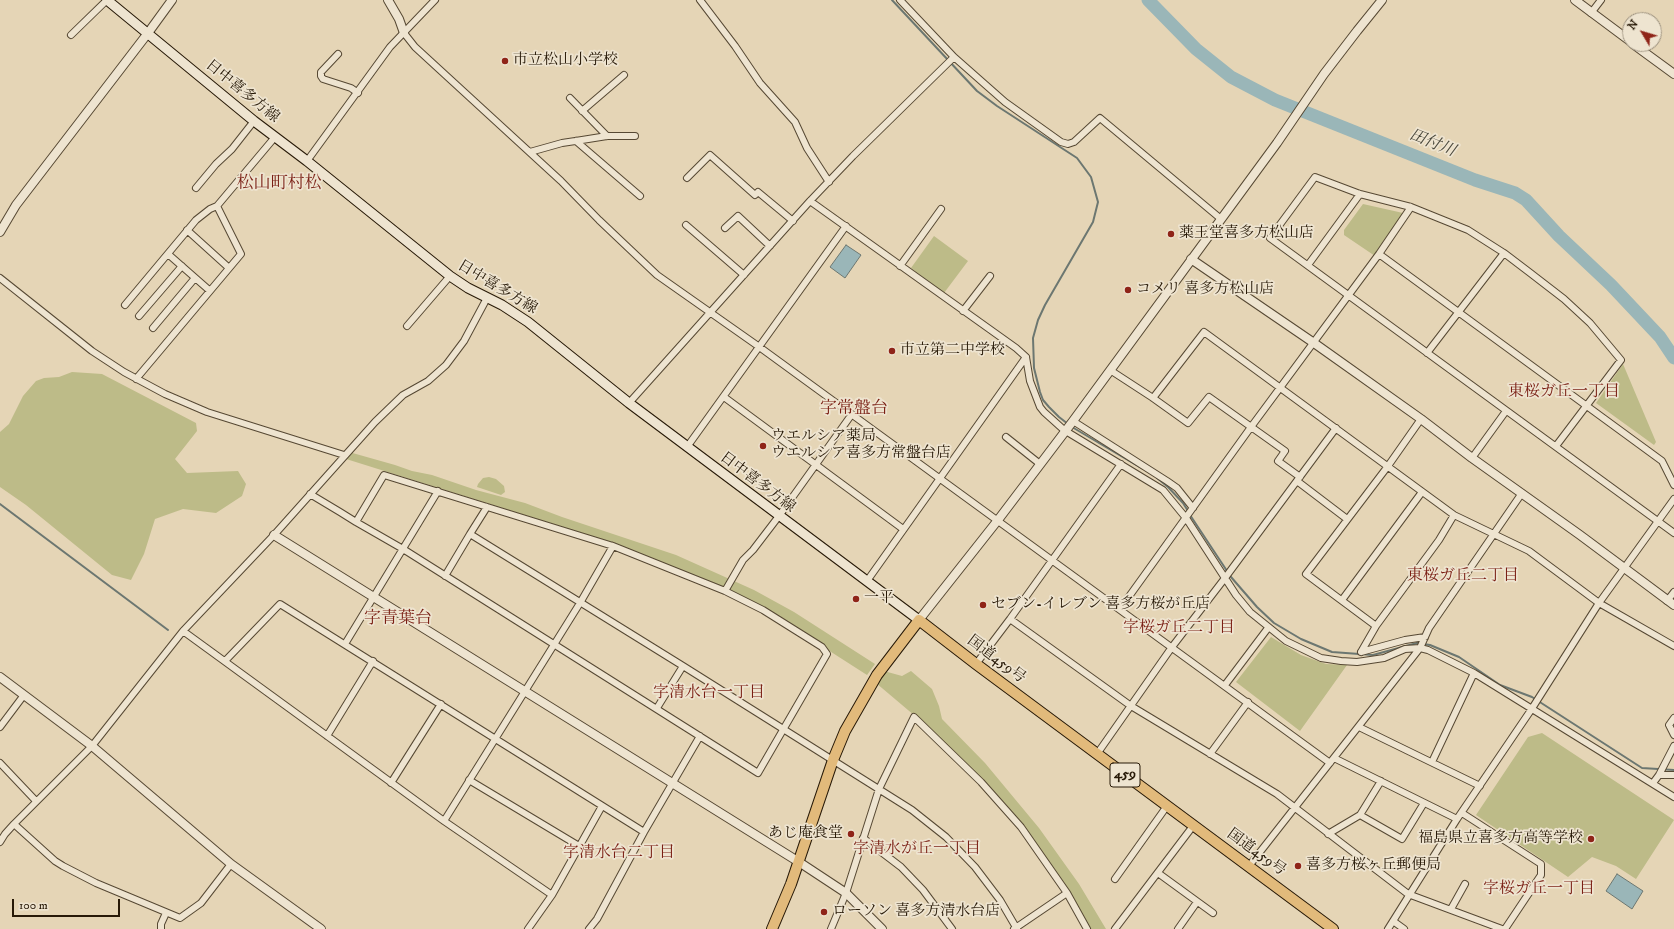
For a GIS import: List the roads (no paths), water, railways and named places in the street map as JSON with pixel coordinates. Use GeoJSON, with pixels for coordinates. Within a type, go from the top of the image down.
{"type":"FeatureCollection","features":[{"type":"Feature","properties":{"kind":"highway","name":"国道459号"},"geometry":{"type":"LineString","coordinates":[[919,620],[1333,929]]}},
{"type":"Feature","properties":{"kind":"highway"},"geometry":{"type":"LineString","coordinates":[[772,929],[799,862],[833,760],[845,731],[878,675],[919,620]]}},
{"type":"Feature","properties":{"kind":"main road","name":"日中喜多方線"},"geometry":{"type":"LineString","coordinates":[[107,0],[254,121],[307,161],[450,276],[468,288],[502,305],[528,322],[629,403],[919,620]]}},
{"type":"Feature","properties":{"kind":"street"},"geometry":{"type":"LineString","coordinates":[[71,35],[107,0]]}},
{"type":"Feature","properties":{"kind":"street"},"geometry":{"type":"LineString","coordinates":[[0,232],[16,205],[172,0]]}},
{"type":"Feature","properties":{"kind":"street"},"geometry":{"type":"LineString","coordinates":[[388,0],[399,19],[404,33],[414,47],[530,152],[656,275],[758,346],[939,479],[1120,608],[1248,702],[1332,760],[1380,781],[1457,819]]}},
{"type":"Feature","properties":{"kind":"street"},"geometry":{"type":"LineString","coordinates":[[307,161],[386,53],[435,0]]}},
{"type":"Feature","properties":{"kind":"street"},"geometry":{"type":"LineString","coordinates":[[700,0],[735,46],[760,83],[795,122],[807,148],[829,182]]}},
{"type":"Feature","properties":{"kind":"street"},"geometry":{"type":"LineString","coordinates":[[900,0],[954,57],[1005,102],[1060,142],[1068,144],[1074,142],[1100,118],[1220,219]]}},
{"type":"Feature","properties":{"kind":"street"},"geometry":{"type":"LineString","coordinates":[[919,620],[998,520],[1064,430],[1073,421],[1277,143],[1315,88],[1382,0]]}},
{"type":"Feature","properties":{"kind":"street"},"geometry":{"type":"LineString","coordinates":[[1575,0],[1622,36]]}},
{"type":"Feature","properties":{"kind":"street"},"geometry":{"type":"LineString","coordinates":[[1591,12],[1601,0]]}},
{"type":"Feature","properties":{"kind":"street"},"geometry":{"type":"LineString","coordinates":[[1644,52],[1674,74]]}},
{"type":"Feature","properties":{"kind":"street"},"geometry":{"type":"LineString","coordinates":[[338,54],[322,72],[321,76],[323,79],[351,88],[358,93]]}},
{"type":"Feature","properties":{"kind":"street"},"geometry":{"type":"LineString","coordinates":[[629,403],[810,201],[853,156],[954,57]]}},
{"type":"Feature","properties":{"kind":"street"},"geometry":{"type":"LineString","coordinates":[[582,111],[624,75]]}},
{"type":"Feature","properties":{"kind":"street"},"geometry":{"type":"LineString","coordinates":[[570,98],[607,136]]}},
{"type":"Feature","properties":{"kind":"street"},"geometry":{"type":"LineString","coordinates":[[196,188],[216,164],[232,149],[254,121]]}},
{"type":"Feature","properties":{"kind":"street"},"geometry":{"type":"LineString","coordinates":[[530,152],[576,140],[607,136],[635,136]]}},
{"type":"Feature","properties":{"kind":"street"},"geometry":{"type":"LineString","coordinates":[[125,305],[187,230],[203,214],[218,206],[275,137]]}},
{"type":"Feature","properties":{"kind":"street"},"geometry":{"type":"LineString","coordinates":[[576,140],[640,196]]}},
{"type":"Feature","properties":{"kind":"street"},"geometry":{"type":"LineString","coordinates":[[687,178],[710,154],[755,195],[758,192],[793,221]]}},
{"type":"Feature","properties":{"kind":"street"},"geometry":{"type":"LineString","coordinates":[[1556,446],[1622,360],[1590,323],[1564,299],[1504,253],[1468,230],[1411,207],[1360,194],[1315,177],[1270,238],[1674,533]]}},
{"type":"Feature","properties":{"kind":"street"},"geometry":{"type":"LineString","coordinates":[[1308,265],[1360,194]]}},
{"type":"Feature","properties":{"kind":"street"},"geometry":{"type":"LineString","coordinates":[[810,201],[1016,348],[1026,357],[1030,381],[1040,407],[1064,430],[1099,453],[1121,464],[1157,486],[1170,498],[1186,518],[1225,578],[1250,612],[1286,641],[1321,658],[1341,661],[1357,662],[1384,658],[1404,649],[1420,648],[1428,650],[1474,673],[1674,797]]}},
{"type":"Feature","properties":{"kind":"street"},"geometry":{"type":"LineString","coordinates":[[136,379],[209,290],[241,254],[218,206]]}},
{"type":"Feature","properties":{"kind":"street"},"geometry":{"type":"LineString","coordinates":[[1120,608],[1379,254],[1411,207]]}},
{"type":"Feature","properties":{"kind":"street"},"geometry":{"type":"LineString","coordinates":[[900,266],[942,209]]}},
{"type":"Feature","properties":{"kind":"street"},"geometry":{"type":"LineString","coordinates":[[725,228],[738,216],[770,246]]}},
{"type":"Feature","properties":{"kind":"street"},"geometry":{"type":"LineString","coordinates":[[686,225],[744,275]]}},
{"type":"Feature","properties":{"kind":"street"},"geometry":{"type":"LineString","coordinates":[[687,447],[724,397],[758,346],[846,226]]}},
{"type":"Feature","properties":{"kind":"street"},"geometry":{"type":"LineString","coordinates":[[187,230],[229,268]]}},
{"type":"Feature","properties":{"kind":"street"},"geometry":{"type":"LineString","coordinates":[[1427,353],[1504,253]]}},
{"type":"Feature","properties":{"kind":"street"},"geometry":{"type":"LineString","coordinates":[[168,254],[209,290]]}},
{"type":"Feature","properties":{"kind":"street"},"geometry":{"type":"LineString","coordinates":[[1379,254],[1662,461],[1674,485]]}},
{"type":"Feature","properties":{"kind":"street"},"geometry":{"type":"LineString","coordinates":[[1192,259],[1421,419],[1671,603],[1674,592]]}},
{"type":"Feature","properties":{"kind":"street"},"geometry":{"type":"LineString","coordinates":[[139,316],[182,266]]}},
{"type":"Feature","properties":{"kind":"street"},"geometry":{"type":"LineString","coordinates":[[407,326],[450,276]]}},
{"type":"Feature","properties":{"kind":"street"},"geometry":{"type":"LineString","coordinates":[[964,311],[990,276]]}},
{"type":"Feature","properties":{"kind":"street"},"geometry":{"type":"LineString","coordinates":[[0,278],[92,351],[136,379],[192,406],[344,455]]}},
{"type":"Feature","properties":{"kind":"street"},"geometry":{"type":"LineString","coordinates":[[152,328],[195,278]]}},
{"type":"Feature","properties":{"kind":"street"},"geometry":{"type":"LineString","coordinates":[[0,842],[5,834],[36,801],[92,746],[183,631],[274,536],[344,455],[403,395],[433,377],[446,365],[464,341],[487,298]]}},
{"type":"Feature","properties":{"kind":"street"},"geometry":{"type":"LineString","coordinates":[[1153,398],[1204,332],[1454,515],[1529,551],[1599,603],[1674,646]]}},
{"type":"Feature","properties":{"kind":"street"},"geometry":{"type":"LineString","coordinates":[[867,581],[1026,357]]}},
{"type":"Feature","properties":{"kind":"street"},"geometry":{"type":"LineString","coordinates":[[1110,370],[1153,398],[1188,424],[1209,397],[1285,451],[1278,461],[1347,519]]}},
{"type":"Feature","properties":{"kind":"street"},"geometry":{"type":"LineString","coordinates":[[724,397],[903,529]]}},
{"type":"Feature","properties":{"kind":"street"},"geometry":{"type":"LineString","coordinates":[[1472,458],[1506,411]]}},
{"type":"Feature","properties":{"kind":"street"},"geometry":{"type":"LineString","coordinates":[[725,591],[743,560],[753,550],[779,516],[852,414]]}},
{"type":"Feature","properties":{"kind":"street"},"geometry":{"type":"LineString","coordinates":[[1376,626],[1306,574],[1388,466],[1421,419]]}},
{"type":"Feature","properties":{"kind":"street"},"geometry":{"type":"LineString","coordinates":[[1073,421],[1168,481],[1177,488],[1193,508]]}},
{"type":"Feature","properties":{"kind":"street"},"geometry":{"type":"LineString","coordinates":[[1097,754],[1172,647],[1336,428]]}},
{"type":"Feature","properties":{"kind":"street"},"geometry":{"type":"LineString","coordinates":[[1006,437],[1040,464]]}},
{"type":"Feature","properties":{"kind":"street"},"geometry":{"type":"LineString","coordinates":[[976,664],[1121,464]]}},
{"type":"Feature","properties":{"kind":"street"},"geometry":{"type":"LineString","coordinates":[[310,494],[356,522],[403,549],[758,773],[827,654],[822,647],[763,610],[725,591],[613,546],[384,475],[356,522]]}},
{"type":"Feature","properties":{"kind":"street"},"geometry":{"type":"LineString","coordinates":[[345,644],[438,491]]}},
{"type":"Feature","properties":{"kind":"street"},"geometry":{"type":"LineString","coordinates":[[1342,600],[1422,492]]}},
{"type":"Feature","properties":{"kind":"street"},"geometry":{"type":"LineString","coordinates":[[1249,866],[1420,648],[1429,628],[1522,493]]}},
{"type":"Feature","properties":{"kind":"street"},"geometry":{"type":"LineString","coordinates":[[1388,929],[1408,894],[1457,819],[1532,710],[1599,603],[1674,500]]}},
{"type":"Feature","properties":{"kind":"street"},"geometry":{"type":"LineString","coordinates":[[445,576],[487,507]]}},
{"type":"Feature","properties":{"kind":"street"},"geometry":{"type":"LineString","coordinates":[[1425,636],[1361,652],[1376,626],[1438,540],[1454,515]]}},
{"type":"Feature","properties":{"kind":"street"},"geometry":{"type":"LineString","coordinates":[[470,534],[684,666],[879,789],[929,823],[960,850],[988,882],[1016,928],[1067,893]]}},
{"type":"Feature","properties":{"kind":"street"},"geometry":{"type":"LineString","coordinates":[[274,536],[799,862],[846,893],[882,929]]}},
{"type":"Feature","properties":{"kind":"street"},"geometry":{"type":"LineString","coordinates":[[444,821],[580,603],[613,546]]}},
{"type":"Feature","properties":{"kind":"street"},"geometry":{"type":"LineString","coordinates":[[225,661],[280,604],[644,832]]}},
{"type":"Feature","properties":{"kind":"street"},"geometry":{"type":"LineString","coordinates":[[1010,619],[1131,706],[1277,794],[1408,894],[1502,929]]}},
{"type":"Feature","properties":{"kind":"street"},"geometry":{"type":"LineString","coordinates":[[1225,685],[1268,628]]}},
{"type":"Feature","properties":{"kind":"street"},"geometry":{"type":"LineString","coordinates":[[183,631],[444,821],[552,895]]}},
{"type":"Feature","properties":{"kind":"street"},"geometry":{"type":"LineString","coordinates":[[327,736],[373,661]]}},
{"type":"Feature","properties":{"kind":"street"},"geometry":{"type":"LineString","coordinates":[[657,708],[684,666]]}},
{"type":"Feature","properties":{"kind":"street"},"geometry":{"type":"LineString","coordinates":[[1432,762],[1474,673]]}},
{"type":"Feature","properties":{"kind":"street"},"geometry":{"type":"LineString","coordinates":[[0,677],[92,746],[231,864],[321,929]]}},
{"type":"Feature","properties":{"kind":"street"},"geometry":{"type":"LineString","coordinates":[[0,726],[24,695]]}},
{"type":"Feature","properties":{"kind":"street"},"geometry":{"type":"LineString","coordinates":[[1210,754],[1248,702]]}},
{"type":"Feature","properties":{"kind":"street"},"geometry":{"type":"LineString","coordinates":[[392,783],[441,704]]}},
{"type":"Feature","properties":{"kind":"street"},"geometry":{"type":"LineString","coordinates":[[831,929],[846,893],[879,789],[914,717],[981,782],[1021,827],[1067,893],[1087,929]]}},
{"type":"Feature","properties":{"kind":"street"},"geometry":{"type":"LineString","coordinates":[[1674,718],[1669,725],[1674,735]]}},
{"type":"Feature","properties":{"kind":"street"},"geometry":{"type":"LineString","coordinates":[[1359,727],[1480,786]]}},
{"type":"Feature","properties":{"kind":"street"},"geometry":{"type":"LineString","coordinates":[[589,929],[597,919],[644,832],[700,736]]}},
{"type":"Feature","properties":{"kind":"street"},"geometry":{"type":"LineString","coordinates":[[1653,783],[1659,775],[1674,746]]}},
{"type":"Feature","properties":{"kind":"street"},"geometry":{"type":"LineString","coordinates":[[0,763],[36,801]]}},
{"type":"Feature","properties":{"kind":"street"},"geometry":{"type":"LineString","coordinates":[[1659,775],[1674,775]]}},
{"type":"Feature","properties":{"kind":"street"},"geometry":{"type":"LineString","coordinates":[[469,780],[579,846]]}},
{"type":"Feature","properties":{"kind":"street"},"geometry":{"type":"LineString","coordinates":[[1328,834],[1360,815],[1380,781]]}},
{"type":"Feature","properties":{"kind":"street"},"geometry":{"type":"LineString","coordinates":[[1360,815],[1402,839],[1424,803]]}},
{"type":"Feature","properties":{"kind":"street"},"geometry":{"type":"LineString","coordinates":[[528,929],[552,895],[602,806]]}},
{"type":"Feature","properties":{"kind":"street"},"geometry":{"type":"LineString","coordinates":[[1115,879],[1167,806]]}},
{"type":"Feature","properties":{"kind":"street"},"geometry":{"type":"LineString","coordinates":[[1462,813],[1541,864],[1541,875],[1505,929]]}},
{"type":"Feature","properties":{"kind":"street"},"geometry":{"type":"LineString","coordinates":[[14,824],[63,866],[96,883],[180,918],[201,903],[231,864]]}},
{"type":"Feature","properties":{"kind":"street"},"geometry":{"type":"LineString","coordinates":[[1116,929],[1193,826]]}},
{"type":"Feature","properties":{"kind":"street"},"geometry":{"type":"LineString","coordinates":[[863,838],[901,867],[923,890],[952,929]]}},
{"type":"Feature","properties":{"kind":"street"},"geometry":{"type":"LineString","coordinates":[[1158,873],[1213,913]]}},
{"type":"Feature","properties":{"kind":"street"},"geometry":{"type":"LineString","coordinates":[[1451,909],[1465,884]]}},
{"type":"Feature","properties":{"kind":"street"},"geometry":{"type":"LineString","coordinates":[[1178,929],[1197,902]]}},
{"type":"Feature","properties":{"kind":"street"},"geometry":{"type":"LineString","coordinates":[[161,929],[161,924],[166,913]]}},
{"type":"Feature","properties":{"kind":"street"},"geometry":{"type":"LineString","coordinates":[[1393,921],[1404,929]]}},
{"type":"Feature","properties":{"kind":"water"},"geometry":{"type":"Polygon","coordinates":[[[846,245],[861,255],[845,278],[830,267],[846,245]]]}},
{"type":"Feature","properties":{"kind":"water"},"geometry":{"type":"Polygon","coordinates":[[[1617,874],[1643,891],[1632,909],[1606,891],[1617,874]]]}},
{"type":"Feature","properties":{"kind":"waterway"},"geometry":{"type":"LineString","coordinates":[[892,0],[977,91],[997,106],[1077,158],[1091,177],[1098,202],[1093,222],[1045,305],[1038,320],[1033,338],[1034,368],[1043,400],[1068,424]]}},
{"type":"Feature","properties":{"kind":"waterway","name":"田付川"},"geometry":{"type":"LineString","coordinates":[[1148,0],[1196,49],[1231,77],[1275,100],[1475,180],[1515,193],[1526,200],[1559,236],[1611,285],[1660,337],[1674,358]]}},
{"type":"Feature","properties":{"kind":"waterway"},"geometry":{"type":"LineString","coordinates":[[1072,427],[1143,469]]}},
{"type":"Feature","properties":{"kind":"waterway"},"geometry":{"type":"LineString","coordinates":[[1157,478],[1168,487],[1183,503],[1188,511]]}},
{"type":"Feature","properties":{"kind":"waterway"},"geometry":{"type":"LineString","coordinates":[[0,504],[168,630]]}},
{"type":"Feature","properties":{"kind":"waterway"},"geometry":{"type":"LineString","coordinates":[[1190,515],[1231,577],[1257,607],[1274,623],[1301,639],[1332,652],[1373,655],[1417,643],[1430,645],[1459,657],[1500,685],[1532,697],[1642,768],[1674,770]]}},
{"type":"Feature","properties":{"kind":"place","name":"市立松山小学校"},"geometry":{"type":"Point","coordinates":[505,61]}},
{"type":"Feature","properties":{"kind":"place","name":"薬王堂喜多方松山店"},"geometry":{"type":"Point","coordinates":[1171,234]}},
{"type":"Feature","properties":{"kind":"place","name":"コメリ 喜多方松山店"},"geometry":{"type":"Point","coordinates":[1128,290]}},
{"type":"Feature","properties":{"kind":"place","name":"市立第二中学校"},"geometry":{"type":"Point","coordinates":[892,351]}},
{"type":"Feature","properties":{"kind":"place","name":"ウエルシア薬局 ウエルシア喜多方常盤台店"},"geometry":{"type":"Point","coordinates":[763,446]}},
{"type":"Feature","properties":{"kind":"place","name":"一平"},"geometry":{"type":"Point","coordinates":[856,599]}},
{"type":"Feature","properties":{"kind":"place","name":"セブン-イレブン 喜多方桜が丘店"},"geometry":{"type":"Point","coordinates":[983,605]}},
{"type":"Feature","properties":{"kind":"place","name":"あじ庵食堂"},"geometry":{"type":"Point","coordinates":[851,834]}},
{"type":"Feature","properties":{"kind":"place","name":"福島県立喜多方高等学校"},"geometry":{"type":"Point","coordinates":[1591,839]}},
{"type":"Feature","properties":{"kind":"place","name":"喜多方桜ヶ丘郵便局"},"geometry":{"type":"Point","coordinates":[1298,866]}},
{"type":"Feature","properties":{"kind":"place","name":"ローソン 喜多方清水台店"},"geometry":{"type":"Point","coordinates":[824,912]}},
{"type":"Feature","properties":{"kind":"district","name":"松山町村松"},"geometry":{"type":"Point","coordinates":[279,184]}},
{"type":"Feature","properties":{"kind":"district","name":"東桜ガ丘一丁目"},"geometry":{"type":"Point","coordinates":[1564,393]}},
{"type":"Feature","properties":{"kind":"district","name":"字常盤台"},"geometry":{"type":"Point","coordinates":[854,409]}},
{"type":"Feature","properties":{"kind":"district","name":"東桜ガ丘二丁目"},"geometry":{"type":"Point","coordinates":[1463,577]}},
{"type":"Feature","properties":{"kind":"district","name":"字青葉台"},"geometry":{"type":"Point","coordinates":[398,619]}},
{"type":"Feature","properties":{"kind":"district","name":"字桜ガ丘二丁目"},"geometry":{"type":"Point","coordinates":[1179,629]}},
{"type":"Feature","properties":{"kind":"district","name":"字清水台一丁目"},"geometry":{"type":"Point","coordinates":[709,694]}},
{"type":"Feature","properties":{"kind":"district","name":"字清水が丘一丁目"},"geometry":{"type":"Point","coordinates":[917,850]}},
{"type":"Feature","properties":{"kind":"district","name":"字清水台二丁目"},"geometry":{"type":"Point","coordinates":[619,854]}},
{"type":"Feature","properties":{"kind":"district","name":"字桜ガ丘一丁目"},"geometry":{"type":"Point","coordinates":[1539,890]}}]}
